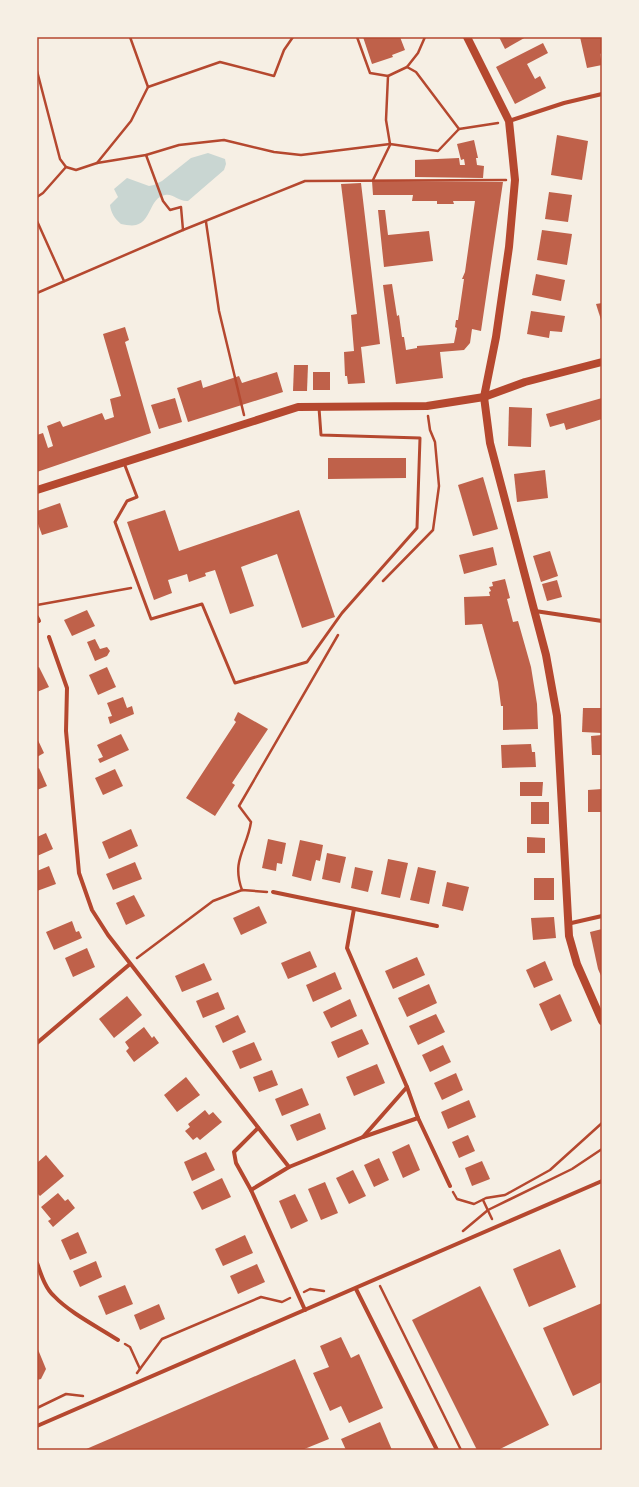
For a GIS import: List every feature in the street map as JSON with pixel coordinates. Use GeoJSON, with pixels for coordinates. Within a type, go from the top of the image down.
{"type":"FeatureCollection","features":[{"type":"Feature","properties":{"kind":"main road"},"geometry":{"type":"LineString","coordinates":[[467,37],[509,121],[515,180],[509,247],[498,322],[484,397],[490,443],[546,655],[556,716],[567,924],[572,951],[602,1021]]}},
{"type":"Feature","properties":{"kind":"main road"},"geometry":{"type":"LineString","coordinates":[[37,490],[298,407],[427,406],[484,397],[525,382],[602,362]]}},
{"type":"Feature","properties":{"kind":"street"},"geometry":{"type":"LineString","coordinates":[[509,121],[564,103],[602,94]]}},
{"type":"Feature","properties":{"kind":"street"},"geometry":{"type":"LineString","coordinates":[[534,611],[602,621]]}},
{"type":"Feature","properties":{"kind":"street"},"geometry":{"type":"LineString","coordinates":[[49,638],[67,688],[66,731],[79,873],[92,910],[108,935],[130,964],[290,1167]]}},
{"type":"Feature","properties":{"kind":"street"},"geometry":{"type":"LineString","coordinates":[[273,892],[437,926]]}},
{"type":"Feature","properties":{"kind":"street"},"geometry":{"type":"LineString","coordinates":[[354,910],[348,948],[407,1087],[418,1118],[450,1186]]}},
{"type":"Feature","properties":{"kind":"street"},"geometry":{"type":"LineString","coordinates":[[567,924],[602,916]]}},
{"type":"Feature","properties":{"kind":"street"},"geometry":{"type":"LineString","coordinates":[[37,1043],[130,964]]}},
{"type":"Feature","properties":{"kind":"street"},"geometry":{"type":"LineString","coordinates":[[363,1138],[407,1087]]}},
{"type":"Feature","properties":{"kind":"street"},"geometry":{"type":"LineString","coordinates":[[251,1190],[290,1167],[418,1118]]}},
{"type":"Feature","properties":{"kind":"street"},"geometry":{"type":"LineString","coordinates":[[258,1128],[234,1152],[236,1163],[251,1190],[305,1310]]}},
{"type":"Feature","properties":{"kind":"street"},"geometry":{"type":"LineString","coordinates":[[37,1426],[377,1280],[602,1181]]}},
{"type":"Feature","properties":{"kind":"street"},"geometry":{"type":"LineString","coordinates":[[37,1263],[53,1296],[80,1316],[118,1340]]}},
{"type":"Feature","properties":{"kind":"street"},"geometry":{"type":"LineString","coordinates":[[356,1289],[437,1450]]}},
{"type":"Feature","properties":{"kind":"lane"},"geometry":{"type":"LineString","coordinates":[[124,463],[137,497],[127,502],[115,522],[151,620],[202,604],[235,683],[308,662],[342,613],[417,528],[420,438],[321,435],[319,408]]}},
{"type":"Feature","properties":{"kind":"path"},"geometry":{"type":"LineString","coordinates":[[130,37],[148,87]]}},
{"type":"Feature","properties":{"kind":"path"},"geometry":{"type":"LineString","coordinates":[[97,163],[131,122],[148,87],[220,62],[274,76],[284,50],[293,37]]}},
{"type":"Feature","properties":{"kind":"path"},"geometry":{"type":"LineString","coordinates":[[357,37],[370,73],[388,76],[407,67],[418,53],[425,37]]}},
{"type":"Feature","properties":{"kind":"path"},"geometry":{"type":"LineString","coordinates":[[407,67],[416,72],[444,106],[459,129]]}},
{"type":"Feature","properties":{"kind":"path"},"geometry":{"type":"LineString","coordinates":[[37,71],[60,159],[66,167],[76,170],[97,163],[146,155],[179,145],[224,140],[274,152],[301,155],[390,144],[438,150],[459,129],[509,121]]}},
{"type":"Feature","properties":{"kind":"path"},"geometry":{"type":"LineString","coordinates":[[373,180],[390,144],[386,120],[388,76]]}},
{"type":"Feature","properties":{"kind":"path"},"geometry":{"type":"LineString","coordinates":[[146,155],[162,201],[170,210],[181,207],[183,230]]}},
{"type":"Feature","properties":{"kind":"path"},"geometry":{"type":"LineString","coordinates":[[37,197],[43,193],[66,167]]}},
{"type":"Feature","properties":{"kind":"path"},"geometry":{"type":"LineString","coordinates":[[37,293],[183,230],[305,181],[515,180]]}},
{"type":"Feature","properties":{"kind":"path"},"geometry":{"type":"LineString","coordinates":[[37,221],[64,281]]}},
{"type":"Feature","properties":{"kind":"path"},"geometry":{"type":"LineString","coordinates":[[206,222],[219,311],[246,423]]}},
{"type":"Feature","properties":{"kind":"path"},"geometry":{"type":"LineString","coordinates":[[380,584],[433,530],[439,486],[435,442],[430,430],[427,406]]}},
{"type":"Feature","properties":{"kind":"path"},"geometry":{"type":"LineString","coordinates":[[37,605],[139,586]]}},
{"type":"Feature","properties":{"kind":"path"},"geometry":{"type":"LineString","coordinates":[[242,890],[238,878],[239,858],[250,833],[251,822],[239,806],[340,630]]}},
{"type":"Feature","properties":{"kind":"path"},"geometry":{"type":"LineString","coordinates":[[130,964],[213,901],[242,890],[273,892]]}},
{"type":"Feature","properties":{"kind":"path"},"geometry":{"type":"LineString","coordinates":[[450,1186],[457,1198],[474,1204],[509,1194],[550,1170],[602,1123]]}},
{"type":"Feature","properties":{"kind":"path"},"geometry":{"type":"LineString","coordinates":[[462,1232],[488,1210],[572,1169],[602,1149]]}},
{"type":"Feature","properties":{"kind":"path"},"geometry":{"type":"LineString","coordinates":[[484,1200],[496,1228]]}},
{"type":"Feature","properties":{"kind":"path"},"geometry":{"type":"LineString","coordinates":[[377,1280],[461,1450]]}},
{"type":"Feature","properties":{"kind":"path"},"geometry":{"type":"LineString","coordinates":[[136,1374],[162,1339],[261,1297],[282,1302],[310,1289],[324,1292],[331,1288]]}},
{"type":"Feature","properties":{"kind":"path"},"geometry":{"type":"LineString","coordinates":[[118,1340],[130,1347],[145,1379]]}},
{"type":"Feature","properties":{"kind":"path"},"geometry":{"type":"LineString","coordinates":[[37,1408],[66,1394],[81,1397],[88,1394]]}},
{"type":"Feature","properties":{"kind":"shaded area"},"geometry":{"type":"Polygon","coordinates":[[[208,153],[225,159],[226,164],[224,170],[188,201],[168,195],[160,197],[156,200],[145,219],[136,225],[121,224],[115,218],[111,211],[110,205],[118,197],[114,189],[127,178],[149,186],[154,185],[162,181],[191,158],[208,153]]]}},
{"type":"Feature","properties":{"kind":"building"},"geometry":{"type":"Polygon","coordinates":[[[363,37],[400,37],[405,50],[392,55],[393,57],[372,64],[363,37]]]}},
{"type":"Feature","properties":{"kind":"building"},"geometry":{"type":"Polygon","coordinates":[[[499,37],[526,37],[505,49],[499,37]]]}},
{"type":"Feature","properties":{"kind":"building"},"geometry":{"type":"Polygon","coordinates":[[[580,37],[602,37],[602,53],[600,54],[602,65],[587,68],[580,37]]]}},
{"type":"Feature","properties":{"kind":"building"},"geometry":{"type":"Polygon","coordinates":[[[543,43],[548,53],[527,64],[535,79],[540,76],[546,88],[515,104],[496,67],[543,43]]]}},
{"type":"Feature","properties":{"kind":"building"},"geometry":{"type":"Polygon","coordinates":[[[557,135],[588,141],[582,180],[551,175],[557,135]]]}},
{"type":"Feature","properties":{"kind":"building"},"geometry":{"type":"Polygon","coordinates":[[[474,140],[478,158],[476,158],[477,165],[484,166],[483,178],[415,177],[415,160],[459,158],[460,165],[465,165],[464,159],[461,160],[457,144],[474,140]]]}},
{"type":"Feature","properties":{"kind":"building"},"geometry":{"type":"Polygon","coordinates":[[[372,181],[503,182],[481,331],[472,329],[470,343],[464,350],[440,352],[443,378],[396,384],[383,285],[392,284],[397,316],[399,315],[402,337],[404,337],[406,350],[417,348],[417,346],[454,343],[457,328],[455,327],[456,320],[458,320],[464,279],[462,279],[465,272],[475,201],[453,201],[454,204],[437,204],[437,201],[412,201],[413,195],[373,195],[372,181]]]}},
{"type":"Feature","properties":{"kind":"building"},"geometry":{"type":"Polygon","coordinates":[[[361,183],[380,344],[361,347],[365,383],[348,384],[347,376],[345,376],[344,352],[354,351],[351,315],[357,314],[341,184],[361,183]]]}},
{"type":"Feature","properties":{"kind":"building"},"geometry":{"type":"Polygon","coordinates":[[[549,192],[572,195],[568,222],[545,219],[549,192]]]}},
{"type":"Feature","properties":{"kind":"building"},"geometry":{"type":"Polygon","coordinates":[[[378,210],[385,210],[388,235],[429,231],[433,261],[384,267],[378,210]]]}},
{"type":"Feature","properties":{"kind":"building"},"geometry":{"type":"Polygon","coordinates":[[[542,230],[572,234],[567,265],[537,260],[542,230]]]}},
{"type":"Feature","properties":{"kind":"building"},"geometry":{"type":"Polygon","coordinates":[[[536,274],[565,280],[561,301],[532,295],[536,274]]]}},
{"type":"Feature","properties":{"kind":"building"},"geometry":{"type":"Polygon","coordinates":[[[602,303],[602,323],[596,304],[602,303]]]}},
{"type":"Feature","properties":{"kind":"building"},"geometry":{"type":"Polygon","coordinates":[[[531,311],[565,316],[562,332],[550,331],[549,338],[527,334],[531,311]]]}},
{"type":"Feature","properties":{"kind":"building"},"geometry":{"type":"Polygon","coordinates":[[[125,327],[129,340],[125,342],[151,433],[37,472],[37,435],[43,433],[48,448],[53,446],[47,426],[60,421],[63,427],[102,413],[105,420],[114,417],[110,399],[121,396],[103,334],[125,327]]]}},
{"type":"Feature","properties":{"kind":"building"},"geometry":{"type":"Polygon","coordinates":[[[294,365],[308,365],[307,391],[293,391],[294,365]]]}},
{"type":"Feature","properties":{"kind":"building"},"geometry":{"type":"Polygon","coordinates":[[[277,372],[283,392],[188,422],[177,388],[201,380],[203,388],[239,376],[242,383],[277,372]]]}},
{"type":"Feature","properties":{"kind":"building"},"geometry":{"type":"Polygon","coordinates":[[[313,372],[330,372],[330,390],[313,390],[313,372]]]}},
{"type":"Feature","properties":{"kind":"building"},"geometry":{"type":"Polygon","coordinates":[[[175,398],[182,422],[159,429],[151,405],[175,398]]]}},
{"type":"Feature","properties":{"kind":"building"},"geometry":{"type":"Polygon","coordinates":[[[602,398],[602,419],[566,430],[564,423],[550,427],[546,414],[602,398]]]}},
{"type":"Feature","properties":{"kind":"building"},"geometry":{"type":"Polygon","coordinates":[[[509,407],[532,408],[531,447],[508,446],[509,407]]]}},
{"type":"Feature","properties":{"kind":"building"},"geometry":{"type":"Polygon","coordinates":[[[328,458],[406,458],[406,478],[328,479],[328,458]]]}},
{"type":"Feature","properties":{"kind":"building"},"geometry":{"type":"Polygon","coordinates":[[[545,470],[548,498],[517,502],[514,474],[545,470]]]}},
{"type":"Feature","properties":{"kind":"building"},"geometry":{"type":"Polygon","coordinates":[[[483,477],[498,529],[473,536],[458,485],[483,477]]]}},
{"type":"Feature","properties":{"kind":"building"},"geometry":{"type":"Polygon","coordinates":[[[60,503],[68,527],[42,535],[37,521],[37,511],[60,503]]]}},
{"type":"Feature","properties":{"kind":"building"},"geometry":{"type":"Polygon","coordinates":[[[165,510],[179,551],[299,510],[335,617],[302,628],[277,554],[241,567],[254,606],[230,614],[215,570],[205,573],[206,576],[189,582],[187,574],[168,580],[172,593],[154,600],[127,522],[165,510]]]}},
{"type":"Feature","properties":{"kind":"building"},"geometry":{"type":"Polygon","coordinates":[[[493,547],[497,565],[464,574],[459,555],[493,547]]]}},
{"type":"Feature","properties":{"kind":"building"},"geometry":{"type":"Polygon","coordinates":[[[550,551],[558,576],[541,582],[533,556],[550,551]]]}},
{"type":"Feature","properties":{"kind":"building"},"geometry":{"type":"Polygon","coordinates":[[[505,579],[510,598],[507,599],[513,622],[518,621],[531,667],[537,704],[538,729],[503,730],[503,706],[501,706],[498,682],[482,624],[465,625],[464,597],[490,596],[489,592],[491,591],[489,587],[493,586],[492,582],[505,579]]]}},
{"type":"Feature","properties":{"kind":"building"},"geometry":{"type":"Polygon","coordinates":[[[557,580],[562,597],[547,601],[542,584],[557,580]]]}},
{"type":"Feature","properties":{"kind":"building"},"geometry":{"type":"Polygon","coordinates":[[[87,610],[95,626],[72,636],[64,620],[87,610]]]}},
{"type":"Feature","properties":{"kind":"building"},"geometry":{"type":"Polygon","coordinates":[[[95,639],[100,649],[107,647],[110,651],[107,656],[95,661],[87,642],[95,639]]]}},
{"type":"Feature","properties":{"kind":"building"},"geometry":{"type":"Polygon","coordinates":[[[39,667],[49,687],[37,692],[37,668],[39,667]]]}},
{"type":"Feature","properties":{"kind":"building"},"geometry":{"type":"Polygon","coordinates":[[[107,667],[116,687],[98,695],[89,675],[107,667]]]}},
{"type":"Feature","properties":{"kind":"building"},"geometry":{"type":"Polygon","coordinates":[[[123,697],[127,708],[132,706],[134,714],[110,724],[108,717],[112,716],[107,703],[123,697]]]}},
{"type":"Feature","properties":{"kind":"building"},"geometry":{"type":"Polygon","coordinates":[[[583,708],[602,708],[602,733],[582,732],[583,708]]]}},
{"type":"Feature","properties":{"kind":"building"},"geometry":{"type":"Polygon","coordinates":[[[238,712],[268,729],[232,783],[235,785],[215,816],[186,798],[236,722],[234,720],[238,712]]]}},
{"type":"Feature","properties":{"kind":"building"},"geometry":{"type":"Polygon","coordinates":[[[121,734],[129,750],[100,763],[98,759],[103,757],[97,745],[121,734]]]}},
{"type":"Feature","properties":{"kind":"building"},"geometry":{"type":"Polygon","coordinates":[[[602,735],[602,755],[592,755],[591,736],[602,735]]]}},
{"type":"Feature","properties":{"kind":"building"},"geometry":{"type":"Polygon","coordinates":[[[37,738],[44,753],[37,757],[37,738]]]}},
{"type":"Feature","properties":{"kind":"building"},"geometry":{"type":"Polygon","coordinates":[[[531,744],[532,752],[535,752],[536,767],[502,768],[501,745],[531,744]]]}},
{"type":"Feature","properties":{"kind":"building"},"geometry":{"type":"Polygon","coordinates":[[[39,768],[47,786],[37,790],[37,769],[39,768]]]}},
{"type":"Feature","properties":{"kind":"building"},"geometry":{"type":"Polygon","coordinates":[[[115,769],[123,786],[103,795],[95,778],[115,769]]]}},
{"type":"Feature","properties":{"kind":"building"},"geometry":{"type":"Polygon","coordinates":[[[520,782],[543,782],[542,796],[520,796],[520,782]]]}},
{"type":"Feature","properties":{"kind":"building"},"geometry":{"type":"Polygon","coordinates":[[[602,789],[602,812],[588,812],[588,790],[602,789]]]}},
{"type":"Feature","properties":{"kind":"building"},"geometry":{"type":"Polygon","coordinates":[[[531,802],[549,802],[549,824],[531,824],[531,802]]]}},
{"type":"Feature","properties":{"kind":"building"},"geometry":{"type":"Polygon","coordinates":[[[131,829],[138,846],[109,859],[102,842],[131,829]]]}},
{"type":"Feature","properties":{"kind":"building"},"geometry":{"type":"Polygon","coordinates":[[[46,833],[53,849],[37,856],[37,837],[46,833]]]}},
{"type":"Feature","properties":{"kind":"building"},"geometry":{"type":"Polygon","coordinates":[[[527,837],[545,838],[545,853],[527,853],[527,837]]]}},
{"type":"Feature","properties":{"kind":"building"},"geometry":{"type":"Polygon","coordinates":[[[268,839],[286,843],[282,864],[277,863],[276,871],[262,868],[268,839]]]}},
{"type":"Feature","properties":{"kind":"building"},"geometry":{"type":"Polygon","coordinates":[[[300,840],[323,845],[320,861],[316,860],[311,881],[292,876],[300,840]]]}},
{"type":"Feature","properties":{"kind":"building"},"geometry":{"type":"Polygon","coordinates":[[[327,853],[346,857],[340,883],[322,879],[327,853]]]}},
{"type":"Feature","properties":{"kind":"building"},"geometry":{"type":"Polygon","coordinates":[[[388,859],[408,863],[400,898],[381,894],[388,859]]]}},
{"type":"Feature","properties":{"kind":"building"},"geometry":{"type":"Polygon","coordinates":[[[135,862],[142,879],[113,890],[106,874],[135,862]]]}},
{"type":"Feature","properties":{"kind":"building"},"geometry":{"type":"Polygon","coordinates":[[[49,866],[56,884],[37,891],[37,871],[49,866]]]}},
{"type":"Feature","properties":{"kind":"building"},"geometry":{"type":"Polygon","coordinates":[[[355,867],[373,871],[368,892],[351,888],[355,867]]]}},
{"type":"Feature","properties":{"kind":"building"},"geometry":{"type":"Polygon","coordinates":[[[418,867],[436,871],[429,904],[410,900],[418,867]]]}},
{"type":"Feature","properties":{"kind":"building"},"geometry":{"type":"Polygon","coordinates":[[[534,878],[554,878],[554,900],[534,900],[534,878]]]}},
{"type":"Feature","properties":{"kind":"building"},"geometry":{"type":"Polygon","coordinates":[[[447,882],[469,887],[463,911],[442,906],[447,882]]]}},
{"type":"Feature","properties":{"kind":"building"},"geometry":{"type":"Polygon","coordinates":[[[134,895],[145,916],[126,925],[116,903],[134,895]]]}},
{"type":"Feature","properties":{"kind":"building"},"geometry":{"type":"Polygon","coordinates":[[[259,906],[267,923],[241,935],[233,918],[259,906]]]}},
{"type":"Feature","properties":{"kind":"building"},"geometry":{"type":"Polygon","coordinates":[[[554,917],[556,938],[533,940],[531,918],[554,917]]]}},
{"type":"Feature","properties":{"kind":"building"},"geometry":{"type":"Polygon","coordinates":[[[72,921],[76,932],[79,931],[82,938],[54,950],[46,932],[72,921]]]}},
{"type":"Feature","properties":{"kind":"building"},"geometry":{"type":"Polygon","coordinates":[[[602,929],[602,978],[598,969],[590,932],[602,929]]]}},
{"type":"Feature","properties":{"kind":"building"},"geometry":{"type":"Polygon","coordinates":[[[87,948],[95,967],[73,977],[65,958],[87,948]]]}},
{"type":"Feature","properties":{"kind":"building"},"geometry":{"type":"Polygon","coordinates":[[[310,951],[317,967],[288,979],[281,963],[310,951]]]}},
{"type":"Feature","properties":{"kind":"building"},"geometry":{"type":"Polygon","coordinates":[[[417,957],[425,975],[393,989],[385,971],[417,957]]]}},
{"type":"Feature","properties":{"kind":"building"},"geometry":{"type":"Polygon","coordinates":[[[545,961],[553,980],[534,988],[526,970],[545,961]]]}},
{"type":"Feature","properties":{"kind":"building"},"geometry":{"type":"Polygon","coordinates":[[[204,963],[212,980],[182,992],[175,976],[204,963]]]}},
{"type":"Feature","properties":{"kind":"building"},"geometry":{"type":"Polygon","coordinates":[[[335,972],[342,989],[313,1002],[306,985],[335,972]]]}},
{"type":"Feature","properties":{"kind":"building"},"geometry":{"type":"Polygon","coordinates":[[[429,984],[437,1003],[407,1017],[398,998],[429,984]]]}},
{"type":"Feature","properties":{"kind":"building"},"geometry":{"type":"Polygon","coordinates":[[[218,992],[225,1009],[203,1018],[196,1001],[218,992]]]}},
{"type":"Feature","properties":{"kind":"building"},"geometry":{"type":"Polygon","coordinates":[[[560,994],[572,1021],[551,1031],[539,1004],[560,994]]]}},
{"type":"Feature","properties":{"kind":"building"},"geometry":{"type":"Polygon","coordinates":[[[127,996],[142,1015],[114,1038],[99,1019],[127,996]]]}},
{"type":"Feature","properties":{"kind":"building"},"geometry":{"type":"Polygon","coordinates":[[[350,999],[357,1016],[331,1028],[323,1012],[350,999]]]}},
{"type":"Feature","properties":{"kind":"building"},"geometry":{"type":"Polygon","coordinates":[[[436,1014],[445,1032],[418,1045],[409,1026],[436,1014]]]}},
{"type":"Feature","properties":{"kind":"building"},"geometry":{"type":"Polygon","coordinates":[[[238,1015],[246,1032],[223,1043],[215,1026],[238,1015]]]}},
{"type":"Feature","properties":{"kind":"building"},"geometry":{"type":"Polygon","coordinates":[[[144,1027],[152,1038],[154,1036],[159,1043],[134,1062],[126,1051],[129,1048],[125,1042],[144,1027]]]}},
{"type":"Feature","properties":{"kind":"building"},"geometry":{"type":"Polygon","coordinates":[[[362,1029],[369,1044],[338,1058],[331,1042],[362,1029]]]}},
{"type":"Feature","properties":{"kind":"building"},"geometry":{"type":"Polygon","coordinates":[[[254,1042],[262,1060],[240,1069],[232,1051],[254,1042]]]}},
{"type":"Feature","properties":{"kind":"building"},"geometry":{"type":"Polygon","coordinates":[[[443,1045],[451,1062],[430,1072],[422,1055],[443,1045]]]}},
{"type":"Feature","properties":{"kind":"building"},"geometry":{"type":"Polygon","coordinates":[[[377,1064],[385,1083],[354,1096],[346,1077],[377,1064]]]}},
{"type":"Feature","properties":{"kind":"building"},"geometry":{"type":"Polygon","coordinates":[[[272,1070],[278,1085],[259,1092],[253,1077],[272,1070]]]}},
{"type":"Feature","properties":{"kind":"building"},"geometry":{"type":"Polygon","coordinates":[[[456,1073],[463,1090],[442,1100],[434,1083],[456,1073]]]}},
{"type":"Feature","properties":{"kind":"building"},"geometry":{"type":"Polygon","coordinates":[[[186,1077],[200,1095],[177,1112],[164,1095],[186,1077]]]}},
{"type":"Feature","properties":{"kind":"building"},"geometry":{"type":"Polygon","coordinates":[[[302,1088],[309,1105],[282,1116],[275,1099],[302,1088]]]}},
{"type":"Feature","properties":{"kind":"building"},"geometry":{"type":"Polygon","coordinates":[[[469,1100],[476,1117],[448,1129],[441,1112],[469,1100]]]}},
{"type":"Feature","properties":{"kind":"building"},"geometry":{"type":"Polygon","coordinates":[[[205,1110],[209,1115],[213,1112],[222,1122],[200,1140],[197,1137],[193,1140],[185,1131],[190,1127],[188,1124],[205,1110]]]}},
{"type":"Feature","properties":{"kind":"building"},"geometry":{"type":"Polygon","coordinates":[[[320,1113],[326,1129],[297,1141],[290,1125],[320,1113]]]}},
{"type":"Feature","properties":{"kind":"building"},"geometry":{"type":"Polygon","coordinates":[[[468,1135],[475,1151],[459,1158],[452,1142],[468,1135]]]}},
{"type":"Feature","properties":{"kind":"building"},"geometry":{"type":"Polygon","coordinates":[[[409,1144],[420,1170],[403,1178],[392,1152],[409,1144]]]}},
{"type":"Feature","properties":{"kind":"building"},"geometry":{"type":"Polygon","coordinates":[[[206,1152],[215,1170],[192,1181],[184,1162],[206,1152]]]}},
{"type":"Feature","properties":{"kind":"building"},"geometry":{"type":"Polygon","coordinates":[[[46,1155],[64,1176],[40,1196],[37,1193],[37,1163],[46,1155]]]}},
{"type":"Feature","properties":{"kind":"building"},"geometry":{"type":"Polygon","coordinates":[[[379,1158],[389,1180],[374,1187],[364,1165],[379,1158]]]}},
{"type":"Feature","properties":{"kind":"building"},"geometry":{"type":"Polygon","coordinates":[[[482,1161],[490,1179],[472,1186],[465,1168],[482,1161]]]}},
{"type":"Feature","properties":{"kind":"building"},"geometry":{"type":"Polygon","coordinates":[[[353,1170],[366,1196],[349,1204],[336,1178],[353,1170]]]}},
{"type":"Feature","properties":{"kind":"building"},"geometry":{"type":"Polygon","coordinates":[[[222,1178],[231,1197],[202,1210],[193,1192],[222,1178]]]}},
{"type":"Feature","properties":{"kind":"building"},"geometry":{"type":"Polygon","coordinates":[[[325,1182],[338,1213],[321,1220],[308,1189],[325,1182]]]}},
{"type":"Feature","properties":{"kind":"building"},"geometry":{"type":"Polygon","coordinates":[[[58,1193],[65,1201],[68,1199],[75,1208],[53,1227],[48,1221],[51,1219],[41,1207],[58,1193]]]}},
{"type":"Feature","properties":{"kind":"building"},"geometry":{"type":"Polygon","coordinates":[[[295,1194],[308,1221],[291,1229],[279,1201],[295,1194]]]}},
{"type":"Feature","properties":{"kind":"building"},"geometry":{"type":"Polygon","coordinates":[[[78,1232],[87,1253],[70,1260],[61,1240],[78,1232]]]}},
{"type":"Feature","properties":{"kind":"building"},"geometry":{"type":"Polygon","coordinates":[[[245,1235],[253,1253],[223,1266],[215,1249],[245,1235]]]}},
{"type":"Feature","properties":{"kind":"building"},"geometry":{"type":"Polygon","coordinates":[[[560,1249],[576,1287],[529,1307],[513,1269],[560,1249]]]}},
{"type":"Feature","properties":{"kind":"building"},"geometry":{"type":"Polygon","coordinates":[[[96,1261],[102,1277],[80,1287],[73,1271],[96,1261]]]}},
{"type":"Feature","properties":{"kind":"building"},"geometry":{"type":"Polygon","coordinates":[[[257,1264],[265,1282],[238,1294],[230,1276],[257,1264]]]}},
{"type":"Feature","properties":{"kind":"building"},"geometry":{"type":"Polygon","coordinates":[[[125,1285],[133,1304],[106,1315],[98,1296],[125,1285]]]}},
{"type":"Feature","properties":{"kind":"building"},"geometry":{"type":"Polygon","coordinates":[[[480,1286],[549,1425],[498,1450],[477,1450],[412,1320],[480,1286]]]}},
{"type":"Feature","properties":{"kind":"building"},"geometry":{"type":"Polygon","coordinates":[[[602,1303],[602,1382],[573,1396],[543,1328],[602,1303]]]}},
{"type":"Feature","properties":{"kind":"building"},"geometry":{"type":"Polygon","coordinates":[[[159,1304],[165,1319],[140,1330],[134,1315],[159,1304]]]}},
{"type":"Feature","properties":{"kind":"building"},"geometry":{"type":"Polygon","coordinates":[[[341,1337],[351,1358],[359,1354],[383,1408],[349,1423],[341,1406],[330,1411],[313,1373],[329,1367],[320,1346],[341,1337]]]}},
{"type":"Feature","properties":{"kind":"building"},"geometry":{"type":"Polygon","coordinates":[[[37,1347],[46,1369],[41,1379],[37,1380],[37,1347]]]}},
{"type":"Feature","properties":{"kind":"building"},"geometry":{"type":"Polygon","coordinates":[[[295,1359],[329,1439],[302,1450],[84,1450],[295,1359]]]}},
{"type":"Feature","properties":{"kind":"building"},"geometry":{"type":"Polygon","coordinates":[[[380,1422],[392,1450],[346,1450],[341,1439],[380,1422]]]}}]}
